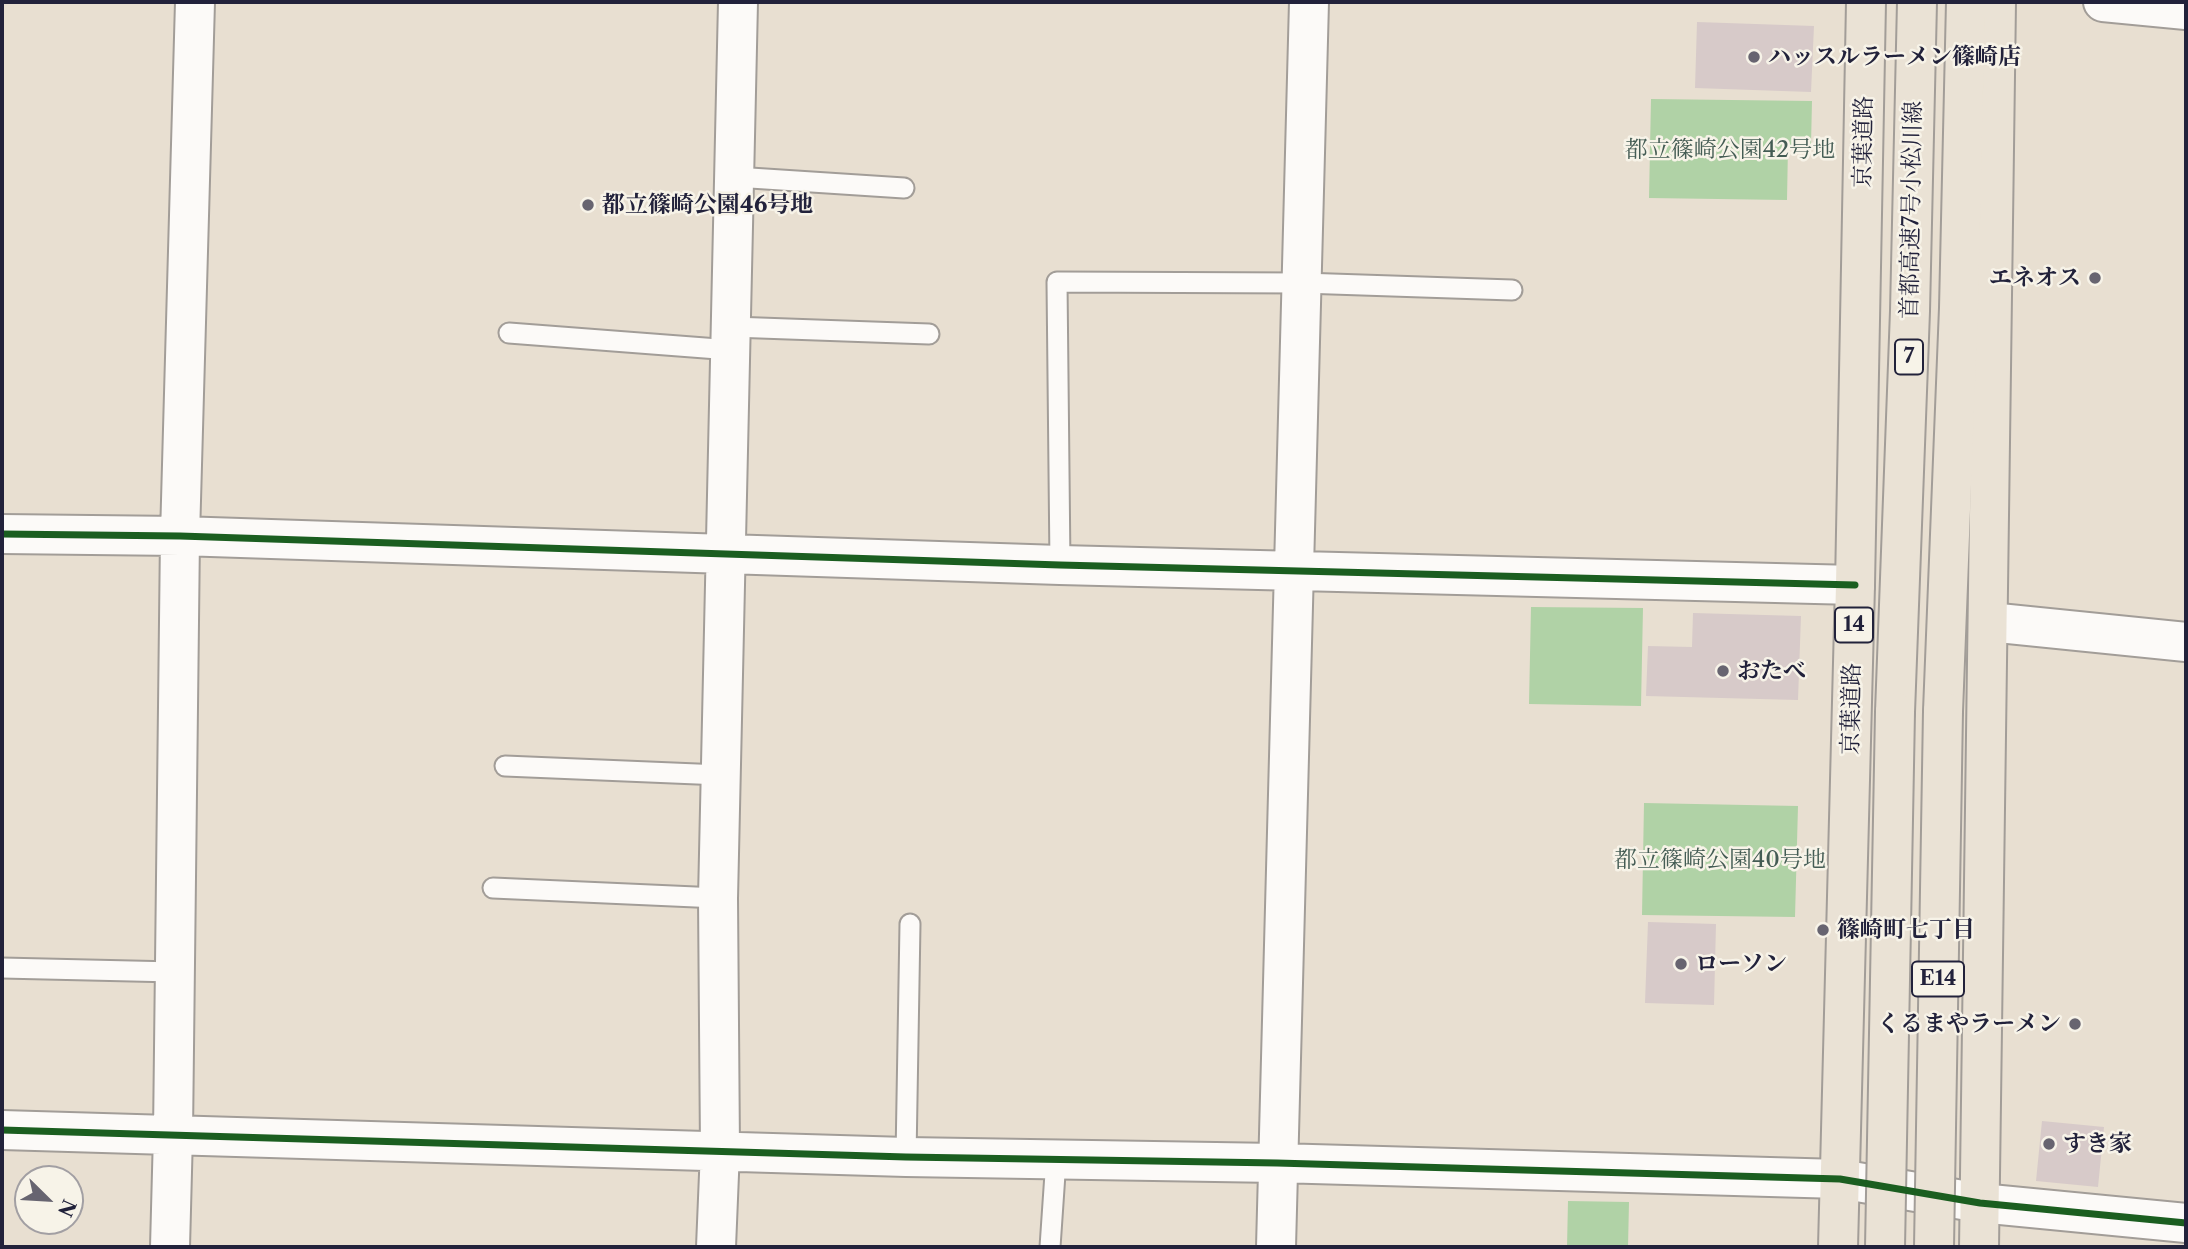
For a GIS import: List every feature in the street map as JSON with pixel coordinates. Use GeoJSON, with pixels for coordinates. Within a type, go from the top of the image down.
{"type":"FeatureCollection","features":[{"type":"Feature","properties":{"kind":"highway","name":"京葉道路"},"geometry":{"type":"LineString","coordinates":[[1838,1247],[1855,585],[1866,2]]}},
{"type":"Feature","properties":{"kind":"highway","name":"首都高速7号小松川線"},"geometry":{"type":"LineString","coordinates":[[1895,712],[1910,311],[1917,2]]}},
{"type":"Feature","properties":{"kind":"highway","name":"7"},"geometry":{"type":"LineString","coordinates":[[1943,711],[1959,308],[1966,2]]}},
{"type":"Feature","properties":{"kind":"highway"},"geometry":{"type":"LineString","coordinates":[[1979,1247],[1996,2]]}},
{"type":"Feature","properties":{"kind":"highway","name":"E14"},"geometry":{"type":"LineString","coordinates":[[1934,1247],[1943,711]]}},
{"type":"Feature","properties":{"kind":"highway","name":"京葉道路"},"geometry":{"type":"LineString","coordinates":[[1885,1247],[1895,712]]}},
{"type":"Feature","properties":{"kind":"street"},"geometry":{"type":"LineString","coordinates":[[170,1247],[180,537],[195,2]]}},
{"type":"Feature","properties":{"kind":"street"},"geometry":{"type":"LineString","coordinates":[[716,1247],[720,1150],[718,898],[738,2]]}},
{"type":"Feature","properties":{"kind":"street"},"geometry":{"type":"LineString","coordinates":[[1276,1247],[1308,2]]}},
{"type":"Feature","properties":{"kind":"street"},"geometry":{"type":"LineString","coordinates":[[2104,2],[2186,10]]}},
{"type":"Feature","properties":{"kind":"street"},"geometry":{"type":"LineString","coordinates":[[2,534],[180,537],[1294,572],[1855,585]]}},
{"type":"Feature","properties":{"kind":"street"},"geometry":{"type":"LineString","coordinates":[[1989,622],[2186,642]]}},
{"type":"Feature","properties":{"kind":"street"},"geometry":{"type":"LineString","coordinates":[[2,1129],[906,1157],[1277,1163],[1840,1179],[1980,1203],[2186,1223]]}},
{"type":"Feature","properties":{"kind":"lane"},"geometry":{"type":"LineString","coordinates":[[735,177],[904,188]]}},
{"type":"Feature","properties":{"kind":"lane"},"geometry":{"type":"LineString","coordinates":[[1060,565],[1057,282],[1302,283],[1512,290]]}},
{"type":"Feature","properties":{"kind":"lane"},"geometry":{"type":"LineString","coordinates":[[509,333],[732,338],[929,334]]}},
{"type":"Feature","properties":{"kind":"lane"},"geometry":{"type":"LineString","coordinates":[[505,766],[721,775]]}},
{"type":"Feature","properties":{"kind":"lane"},"geometry":{"type":"LineString","coordinates":[[493,888],[718,898]]}},
{"type":"Feature","properties":{"kind":"lane"},"geometry":{"type":"LineString","coordinates":[[906,1157],[910,924]]}},
{"type":"Feature","properties":{"kind":"lane"},"geometry":{"type":"LineString","coordinates":[[2,968],[175,972]]}},
{"type":"Feature","properties":{"kind":"lane"},"geometry":{"type":"LineString","coordinates":[[1050,1247],[1056,1159]]}},
{"type":"Feature","properties":{"kind":"green space","name":"都立篠崎公園42号地"},"geometry":{"type":"Polygon","coordinates":[[[1651,99],[1812,101],[1811,145],[1788,146],[1787,200],[1649,198],[1651,99]]]}},
{"type":"Feature","properties":{"kind":"green space"},"geometry":{"type":"Polygon","coordinates":[[[1531,607],[1643,608],[1641,706],[1529,704],[1531,607]]]}},
{"type":"Feature","properties":{"kind":"green space","name":"都立篠崎公園40号地"},"geometry":{"type":"Polygon","coordinates":[[[1644,803],[1798,806],[1795,917],[1642,915],[1644,803]]]}},
{"type":"Feature","properties":{"kind":"green space"},"geometry":{"type":"Polygon","coordinates":[[[1568,1201],[1629,1202],[1628,1247],[1567,1247],[1568,1201]]]}},
{"type":"Feature","properties":{"kind":"building","name":"ハッスルラーメン篠崎店"},"geometry":{"type":"Polygon","coordinates":[[[1697,22],[1814,26],[1811,92],[1695,88],[1697,22]]]}},
{"type":"Feature","properties":{"kind":"building","name":"おたべ"},"geometry":{"type":"Polygon","coordinates":[[[1693,613],[1801,616],[1798,700],[1646,696],[1648,646],[1692,647],[1693,613]]]}},
{"type":"Feature","properties":{"kind":"building","name":"ローソン"},"geometry":{"type":"Polygon","coordinates":[[[1648,922],[1716,924],[1714,1005],[1645,1003],[1648,922]]]}},
{"type":"Feature","properties":{"kind":"building"},"geometry":{"type":"Polygon","coordinates":[[[2042,1121],[2104,1127],[2098,1187],[2036,1181],[2042,1121]]]}},
{"type":"Feature","properties":{"kind":"cycle path"},"geometry":{"type":"LineString","coordinates":[[2,534],[180,536],[1060,565],[1855,585]]}},
{"type":"Feature","properties":{"kind":"cycle path"},"geometry":{"type":"LineString","coordinates":[[2,1130],[906,1157],[1277,1163],[1840,1179],[1980,1203],[2186,1223]]}},
{"type":"Feature","properties":{"kind":"place","name":"ハッスルラーメン篠崎店"},"geometry":{"type":"Point","coordinates":[1754,57]}},
{"type":"Feature","properties":{"kind":"place","name":"都立篠崎公園46号地"},"geometry":{"type":"Point","coordinates":[588,205]}},
{"type":"Feature","properties":{"kind":"place","name":"エネオス"},"geometry":{"type":"Point","coordinates":[2095,278]}},
{"type":"Feature","properties":{"kind":"place","name":"おたべ"},"geometry":{"type":"Point","coordinates":[1723,671]}},
{"type":"Feature","properties":{"kind":"place","name":"篠崎町七丁目"},"geometry":{"type":"Point","coordinates":[1823,930]}},
{"type":"Feature","properties":{"kind":"place","name":"ローソン"},"geometry":{"type":"Point","coordinates":[1681,964]}},
{"type":"Feature","properties":{"kind":"place","name":"くるまやラーメン"},"geometry":{"type":"Point","coordinates":[2075,1024]}},
{"type":"Feature","properties":{"kind":"place","name":"すき家"},"geometry":{"type":"Point","coordinates":[2049,1144]}}]}
